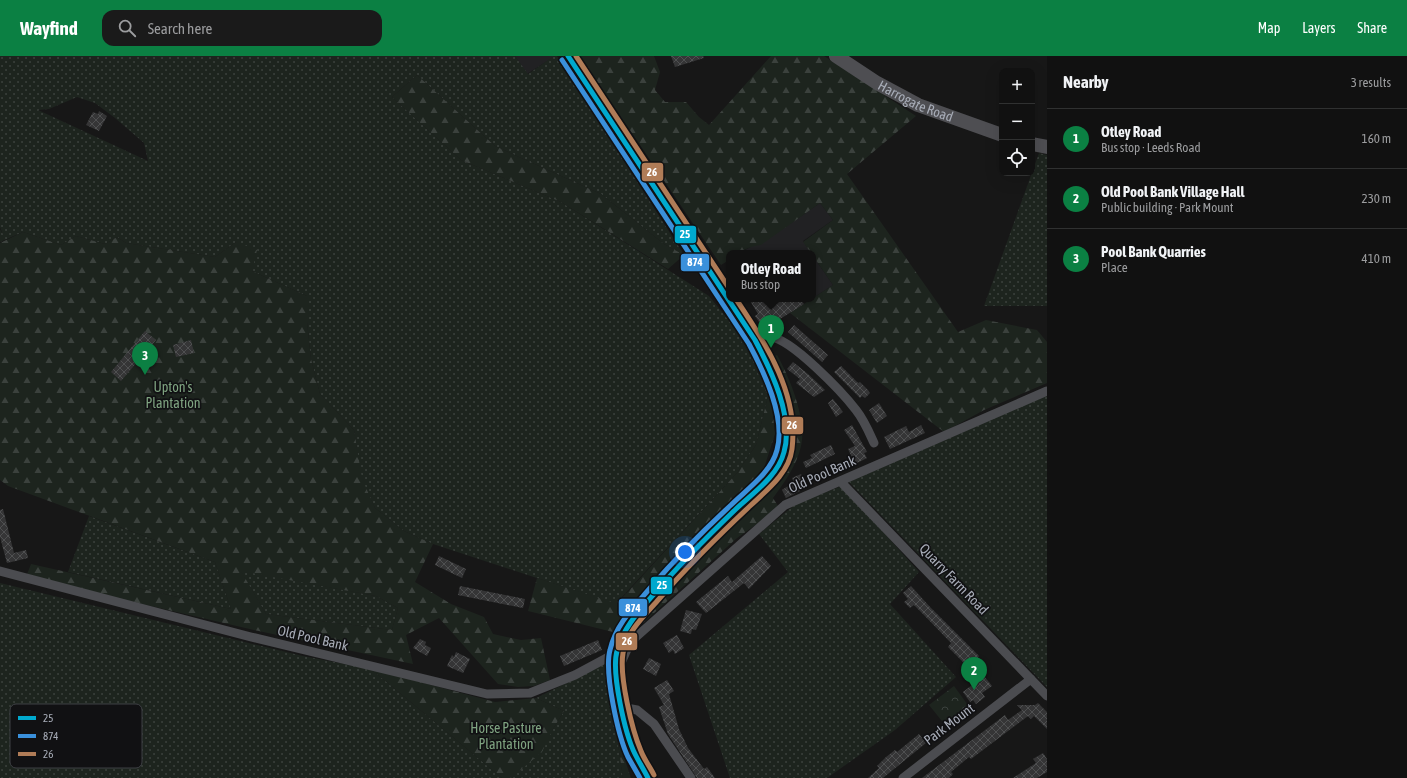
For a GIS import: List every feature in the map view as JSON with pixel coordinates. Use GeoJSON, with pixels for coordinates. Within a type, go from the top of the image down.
{"type":"FeatureCollection","features":[{"type":"Feature","properties":{"kind":"highway"},"geometry":{"type":"LineString","coordinates":[[568,56],[726,297]]}},
{"type":"Feature","properties":{"kind":"highway","name":"Harrogate Road"},"geometry":{"type":"LineString","coordinates":[[836,56],[877,83],[918,105],[999,134]]}},
{"type":"Feature","properties":{"kind":"highway"},"geometry":{"type":"LineString","coordinates":[[1035,145],[1047,147]]}},
{"type":"Feature","properties":{"kind":"highway"},"geometry":{"type":"LineString","coordinates":[[648,778],[634,753],[621,707],[616,673],[616,653],[620,640],[629,623],[687,556],[756,491],[779,464],[785,449],[785,432],[782,412],[772,376],[754,340],[729,302]]}},
{"type":"Feature","properties":{"kind":"street"},"geometry":{"type":"LineString","coordinates":[[754,340],[771,337],[789,345],[806,359],[837,388],[857,411],[874,443]]}},
{"type":"Feature","properties":{"kind":"street","name":"Old Pool Bank"},"geometry":{"type":"LineString","coordinates":[[616,673],[629,645],[636,637],[786,505],[1047,391]]}},
{"type":"Feature","properties":{"kind":"street","name":"Quarry Farm Road"},"geometry":{"type":"LineString","coordinates":[[840,481],[1047,696]]}},
{"type":"Feature","properties":{"kind":"street","name":"Old Pool Bank"},"geometry":{"type":"LineString","coordinates":[[0,571],[251,637],[487,694],[530,693],[575,675],[616,653]]}},
{"type":"Feature","properties":{"kind":"street","name":"Park Mount"},"geometry":{"type":"LineString","coordinates":[[903,778],[1031,679]]}},
{"type":"Feature","properties":{"kind":"street"},"geometry":{"type":"LineString","coordinates":[[621,707],[637,710],[654,724],[691,778]]}},
{"type":"Feature","properties":{"kind":"shaded area"},"geometry":{"type":"Polygon","coordinates":[[[515,56],[555,56],[527,74],[515,56]]]}},
{"type":"Feature","properties":{"kind":"shaded area"},"geometry":{"type":"Polygon","coordinates":[[[820,203],[833,220],[803,241],[809,250],[745,250],[752,246],[761,244],[820,203]]]}},
{"type":"Feature","properties":{"kind":"shaded area"},"geometry":{"type":"Polygon","coordinates":[[[816,260],[833,285],[816,296],[816,260]]]}},
{"type":"Feature","properties":{"kind":"green space"},"geometry":{"type":"Polygon","coordinates":[[[0,56],[515,56],[528,74],[554,56],[557,56],[684,255],[664,244],[601,194],[495,146],[417,75],[392,97],[461,160],[561,202],[709,296],[730,322],[752,359],[768,396],[756,445],[737,473],[621,598],[625,607],[433,544],[404,531],[375,508],[361,479],[354,430],[320,394],[311,359],[307,322],[307,296],[252,271],[236,242],[215,257],[126,243],[117,237],[105,244],[76,236],[61,245],[23,232],[0,242],[0,229],[3,235],[0,227],[0,56]],[[77,97],[49,109],[38,110],[148,161],[144,143],[95,103],[77,97]]]}},
{"type":"Feature","properties":{"kind":"green space"},"geometry":{"type":"Polygon","coordinates":[[[580,56],[654,56],[660,72],[655,90],[665,102],[686,102],[699,117],[709,125],[771,56],[824,56],[916,116],[847,174],[958,332],[986,320],[1037,330],[1047,342],[1047,383],[984,410],[944,432],[790,313],[807,302],[816,302],[816,296],[833,285],[816,260],[816,250],[809,250],[803,242],[833,220],[820,203],[761,245],[744,250],[726,250],[726,262],[721,265],[580,56]]]}},
{"type":"Feature","properties":{"kind":"green space"},"geometry":{"type":"Polygon","coordinates":[[[417,75],[495,146],[601,194],[664,244],[684,255],[668,269],[561,202],[461,160],[392,97],[417,75]]]}},
{"type":"Feature","properties":{"kind":"green space"},"geometry":{"type":"Polygon","coordinates":[[[1039,153],[1047,155],[1047,306],[984,306],[1031,176],[1035,176],[1035,164],[1039,153]]]}},
{"type":"Feature","properties":{"kind":"green space","name":"Upton's Plantation"},"geometry":{"type":"Polygon","coordinates":[[[23,232],[61,245],[76,236],[105,244],[117,237],[126,243],[215,257],[236,242],[257,250],[252,271],[307,296],[307,322],[311,359],[320,394],[354,430],[362,479],[375,508],[404,531],[433,544],[415,582],[451,604],[484,617],[493,634],[521,640],[541,638],[550,680],[534,686],[518,687],[498,684],[439,618],[406,635],[413,664],[254,630],[26,577],[31,564],[231,609],[215,562],[8,486],[0,480],[0,243],[23,232]],[[241,571],[266,614],[392,630],[398,608],[376,596],[241,571]]]}},
{"type":"Feature","properties":{"kind":"green space"},"geometry":{"type":"Polygon","coordinates":[[[730,322],[753,351],[770,388],[775,434],[763,471],[637,600],[613,632],[528,611],[537,578],[624,606],[621,599],[737,473],[756,445],[768,396],[752,359],[730,322]]]}},
{"type":"Feature","properties":{"kind":"green space"},"geometry":{"type":"Polygon","coordinates":[[[777,355],[792,387],[802,424],[801,446],[799,453],[786,480],[773,498],[778,506],[771,514],[737,538],[633,632],[631,629],[791,443],[769,359],[777,355]]]}},
{"type":"Feature","properties":{"kind":"green space"},"geometry":{"type":"Polygon","coordinates":[[[1047,395],[1047,687],[849,482],[1047,395]]]}},
{"type":"Feature","properties":{"kind":"green space"},"geometry":{"type":"Polygon","coordinates":[[[842,486],[919,572],[890,604],[956,677],[895,730],[827,778],[730,778],[689,655],[788,572],[759,534],[797,503],[842,486]]]}},
{"type":"Feature","properties":{"kind":"green space"},"geometry":{"type":"Polygon","coordinates":[[[89,516],[215,562],[231,609],[68,572],[89,516]]]}},
{"type":"Feature","properties":{"kind":"green space"},"geometry":{"type":"Polygon","coordinates":[[[240,570],[376,596],[398,608],[392,630],[266,614],[240,570]]]}},
{"type":"Feature","properties":{"kind":"green space"},"geometry":{"type":"Polygon","coordinates":[[[0,583],[303,656],[371,669],[502,778],[0,778],[0,583]]]}},
{"type":"Feature","properties":{"kind":"green space"},"geometry":{"type":"Polygon","coordinates":[[[604,662],[607,663],[610,704],[623,778],[511,778],[553,729],[564,711],[536,698],[595,669],[604,662]]]}},
{"type":"Feature","properties":{"kind":"green space","name":"Horse Pasture Plantation"},"geometry":{"type":"Polygon","coordinates":[[[371,669],[495,702],[536,698],[564,711],[542,752],[511,778],[502,778],[371,669]]]}},
{"type":"Feature","properties":{"kind":"green space"},"geometry":{"type":"Polygon","coordinates":[[[954,686],[970,708],[946,726],[929,705],[954,686]]]}},
{"type":"Feature","properties":{"kind":"green space"},"geometry":{"type":"Polygon","coordinates":[[[617,737],[630,775],[631,778],[623,778],[617,737]]]}},
{"type":"Feature","properties":{"kind":"building"},"geometry":{"type":"Polygon","coordinates":[[[671,56],[703,56],[704,58],[675,67],[671,56]]]}},
{"type":"Feature","properties":{"kind":"building"},"geometry":{"type":"Polygon","coordinates":[[[99,111],[107,116],[99,131],[86,125],[93,112],[98,114],[99,111]]]}},
{"type":"Feature","properties":{"kind":"building"},"geometry":{"type":"Polygon","coordinates":[[[751,302],[802,302],[804,304],[764,329],[755,316],[758,314],[751,302]]]}},
{"type":"Feature","properties":{"kind":"building"},"geometry":{"type":"Polygon","coordinates":[[[794,325],[828,355],[822,362],[788,332],[794,325]]]}},
{"type":"Feature","properties":{"kind":"building"},"geometry":{"type":"Polygon","coordinates":[[[145,331],[156,340],[121,381],[111,372],[145,331]]]}},
{"type":"Feature","properties":{"kind":"building"},"geometry":{"type":"Polygon","coordinates":[[[191,340],[194,353],[176,357],[173,345],[191,340]]]}},
{"type":"Feature","properties":{"kind":"building"},"geometry":{"type":"Polygon","coordinates":[[[793,362],[825,390],[814,397],[796,383],[800,379],[787,369],[793,362]]]}},
{"type":"Feature","properties":{"kind":"building"},"geometry":{"type":"Polygon","coordinates":[[[841,366],[858,383],[860,382],[868,390],[870,393],[865,398],[862,396],[860,398],[834,372],[841,366]]]}},
{"type":"Feature","properties":{"kind":"building"},"geometry":{"type":"Polygon","coordinates":[[[833,399],[843,412],[836,417],[828,403],[833,399]]]}},
{"type":"Feature","properties":{"kind":"building"},"geometry":{"type":"Polygon","coordinates":[[[879,403],[887,416],[877,423],[869,410],[879,403]]]}},
{"type":"Feature","properties":{"kind":"building"},"geometry":{"type":"Polygon","coordinates":[[[852,425],[867,452],[864,453],[867,458],[855,464],[848,449],[855,446],[844,430],[852,425]]]}},
{"type":"Feature","properties":{"kind":"building"},"geometry":{"type":"Polygon","coordinates":[[[921,425],[925,433],[890,449],[884,437],[906,426],[909,432],[921,425]]]}},
{"type":"Feature","properties":{"kind":"building"},"geometry":{"type":"Polygon","coordinates":[[[831,445],[835,454],[806,468],[803,462],[812,458],[810,455],[831,445]]]}},
{"type":"Feature","properties":{"kind":"building"},"geometry":{"type":"Polygon","coordinates":[[[801,474],[805,482],[800,485],[800,491],[786,498],[782,490],[794,482],[792,478],[801,474]]]}},
{"type":"Feature","properties":{"kind":"building"},"geometry":{"type":"Polygon","coordinates":[[[3,509],[14,553],[26,550],[28,558],[7,563],[0,537],[0,510],[3,509]]]}},
{"type":"Feature","properties":{"kind":"building"},"geometry":{"type":"Polygon","coordinates":[[[439,556],[466,569],[462,578],[435,565],[439,556]]]}},
{"type":"Feature","properties":{"kind":"building"},"geometry":{"type":"Polygon","coordinates":[[[762,556],[771,566],[749,589],[744,583],[706,613],[696,602],[728,576],[732,582],[762,556]]]}},
{"type":"Feature","properties":{"kind":"building"},"geometry":{"type":"Polygon","coordinates":[[[460,586],[525,599],[523,608],[458,595],[460,586]]]}},
{"type":"Feature","properties":{"kind":"building"},"geometry":{"type":"Polygon","coordinates":[[[911,586],[979,656],[977,659],[980,661],[971,670],[948,647],[951,643],[923,614],[914,605],[910,608],[904,602],[908,599],[903,593],[911,586]]]}},
{"type":"Feature","properties":{"kind":"building"},"geometry":{"type":"Polygon","coordinates":[[[686,610],[702,614],[696,630],[692,629],[691,634],[680,631],[686,610]]]}},
{"type":"Feature","properties":{"kind":"building"},"geometry":{"type":"Polygon","coordinates":[[[677,635],[684,648],[675,654],[673,650],[669,653],[663,643],[677,635]]]}},
{"type":"Feature","properties":{"kind":"building"},"geometry":{"type":"Polygon","coordinates":[[[420,639],[426,642],[425,645],[431,648],[427,656],[413,648],[420,639]]]}},
{"type":"Feature","properties":{"kind":"building"},"geometry":{"type":"Polygon","coordinates":[[[598,640],[602,650],[564,666],[560,656],[598,640]]]}},
{"type":"Feature","properties":{"kind":"building"},"geometry":{"type":"Polygon","coordinates":[[[456,652],[470,659],[463,673],[447,666],[452,655],[454,657],[456,652]]]}},
{"type":"Feature","properties":{"kind":"building"},"geometry":{"type":"Polygon","coordinates":[[[649,658],[661,664],[656,676],[643,669],[649,658]]]}},
{"type":"Feature","properties":{"kind":"building"},"geometry":{"type":"Polygon","coordinates":[[[984,676],[992,686],[982,693],[985,697],[976,704],[973,700],[970,702],[963,692],[984,676]]]}},
{"type":"Feature","properties":{"kind":"building"},"geometry":{"type":"Polygon","coordinates":[[[667,680],[674,691],[669,694],[679,729],[688,748],[704,769],[707,767],[715,778],[697,778],[668,734],[659,707],[664,705],[654,688],[667,680]]]}},
{"type":"Feature","properties":{"kind":"building"},"geometry":{"type":"Polygon","coordinates":[[[1038,703],[1047,712],[1047,729],[1034,716],[1031,719],[1028,716],[971,759],[969,757],[951,772],[953,774],[949,778],[922,778],[1005,715],[1008,720],[1022,710],[1017,705],[1035,705],[1038,703]]]}},
{"type":"Feature","properties":{"kind":"building"},"geometry":{"type":"Polygon","coordinates":[[[919,734],[926,743],[883,778],[868,778],[879,768],[877,766],[886,757],[895,750],[897,752],[919,734]]]}},
{"type":"Feature","properties":{"kind":"building"},"geometry":{"type":"Polygon","coordinates":[[[1043,753],[1047,759],[1047,772],[1037,778],[1013,778],[1036,763],[1033,759],[1043,753]]]}},
{"type":"Feature","properties":{"kind":"transit line","name":"25"},"geometry":{"type":"LineString","coordinates":[[568,56],[726,296]]}},
{"type":"Feature","properties":{"kind":"transit line","name":"26"},"geometry":{"type":"LineString","coordinates":[[576,56],[726,283]]}},
{"type":"Feature","properties":{"kind":"transit line","name":"874"},"geometry":{"type":"LineString","coordinates":[[562,60],[749,344],[767,381],[779,423],[777,450],[770,466],[751,487],[700,535],[660,576],[626,616],[613,641],[610,650],[609,673],[610,688],[616,720],[628,757],[640,778]]}},
{"type":"Feature","properties":{"kind":"transit line","name":"25"},"geometry":{"type":"LineString","coordinates":[[648,778],[631,745],[623,718],[617,688],[617,651],[623,635],[632,620],[684,561],[715,529],[764,484],[781,461],[784,452],[786,424],[774,379],[755,340],[730,302]]}},
{"type":"Feature","properties":{"kind":"transit line","name":"26"},"geometry":{"type":"LineString","coordinates":[[654,775],[637,742],[630,717],[622,663],[625,645],[632,630],[670,587],[782,473],[787,466],[792,449],[793,428],[785,389],[778,370],[768,351],[738,302]]}},
{"type":"Feature","properties":{"kind":"place","name":"Otley Road"},"geometry":{"type":"Point","coordinates":[771,348]}},
{"type":"Feature","properties":{"kind":"place","name":"Pool Bank Quarries"},"geometry":{"type":"Point","coordinates":[145,375]}},
{"type":"Feature","properties":{"kind":"place","name":"Old Pool Bank Village Hall"},"geometry":{"type":"Point","coordinates":[974,690]}}]}
